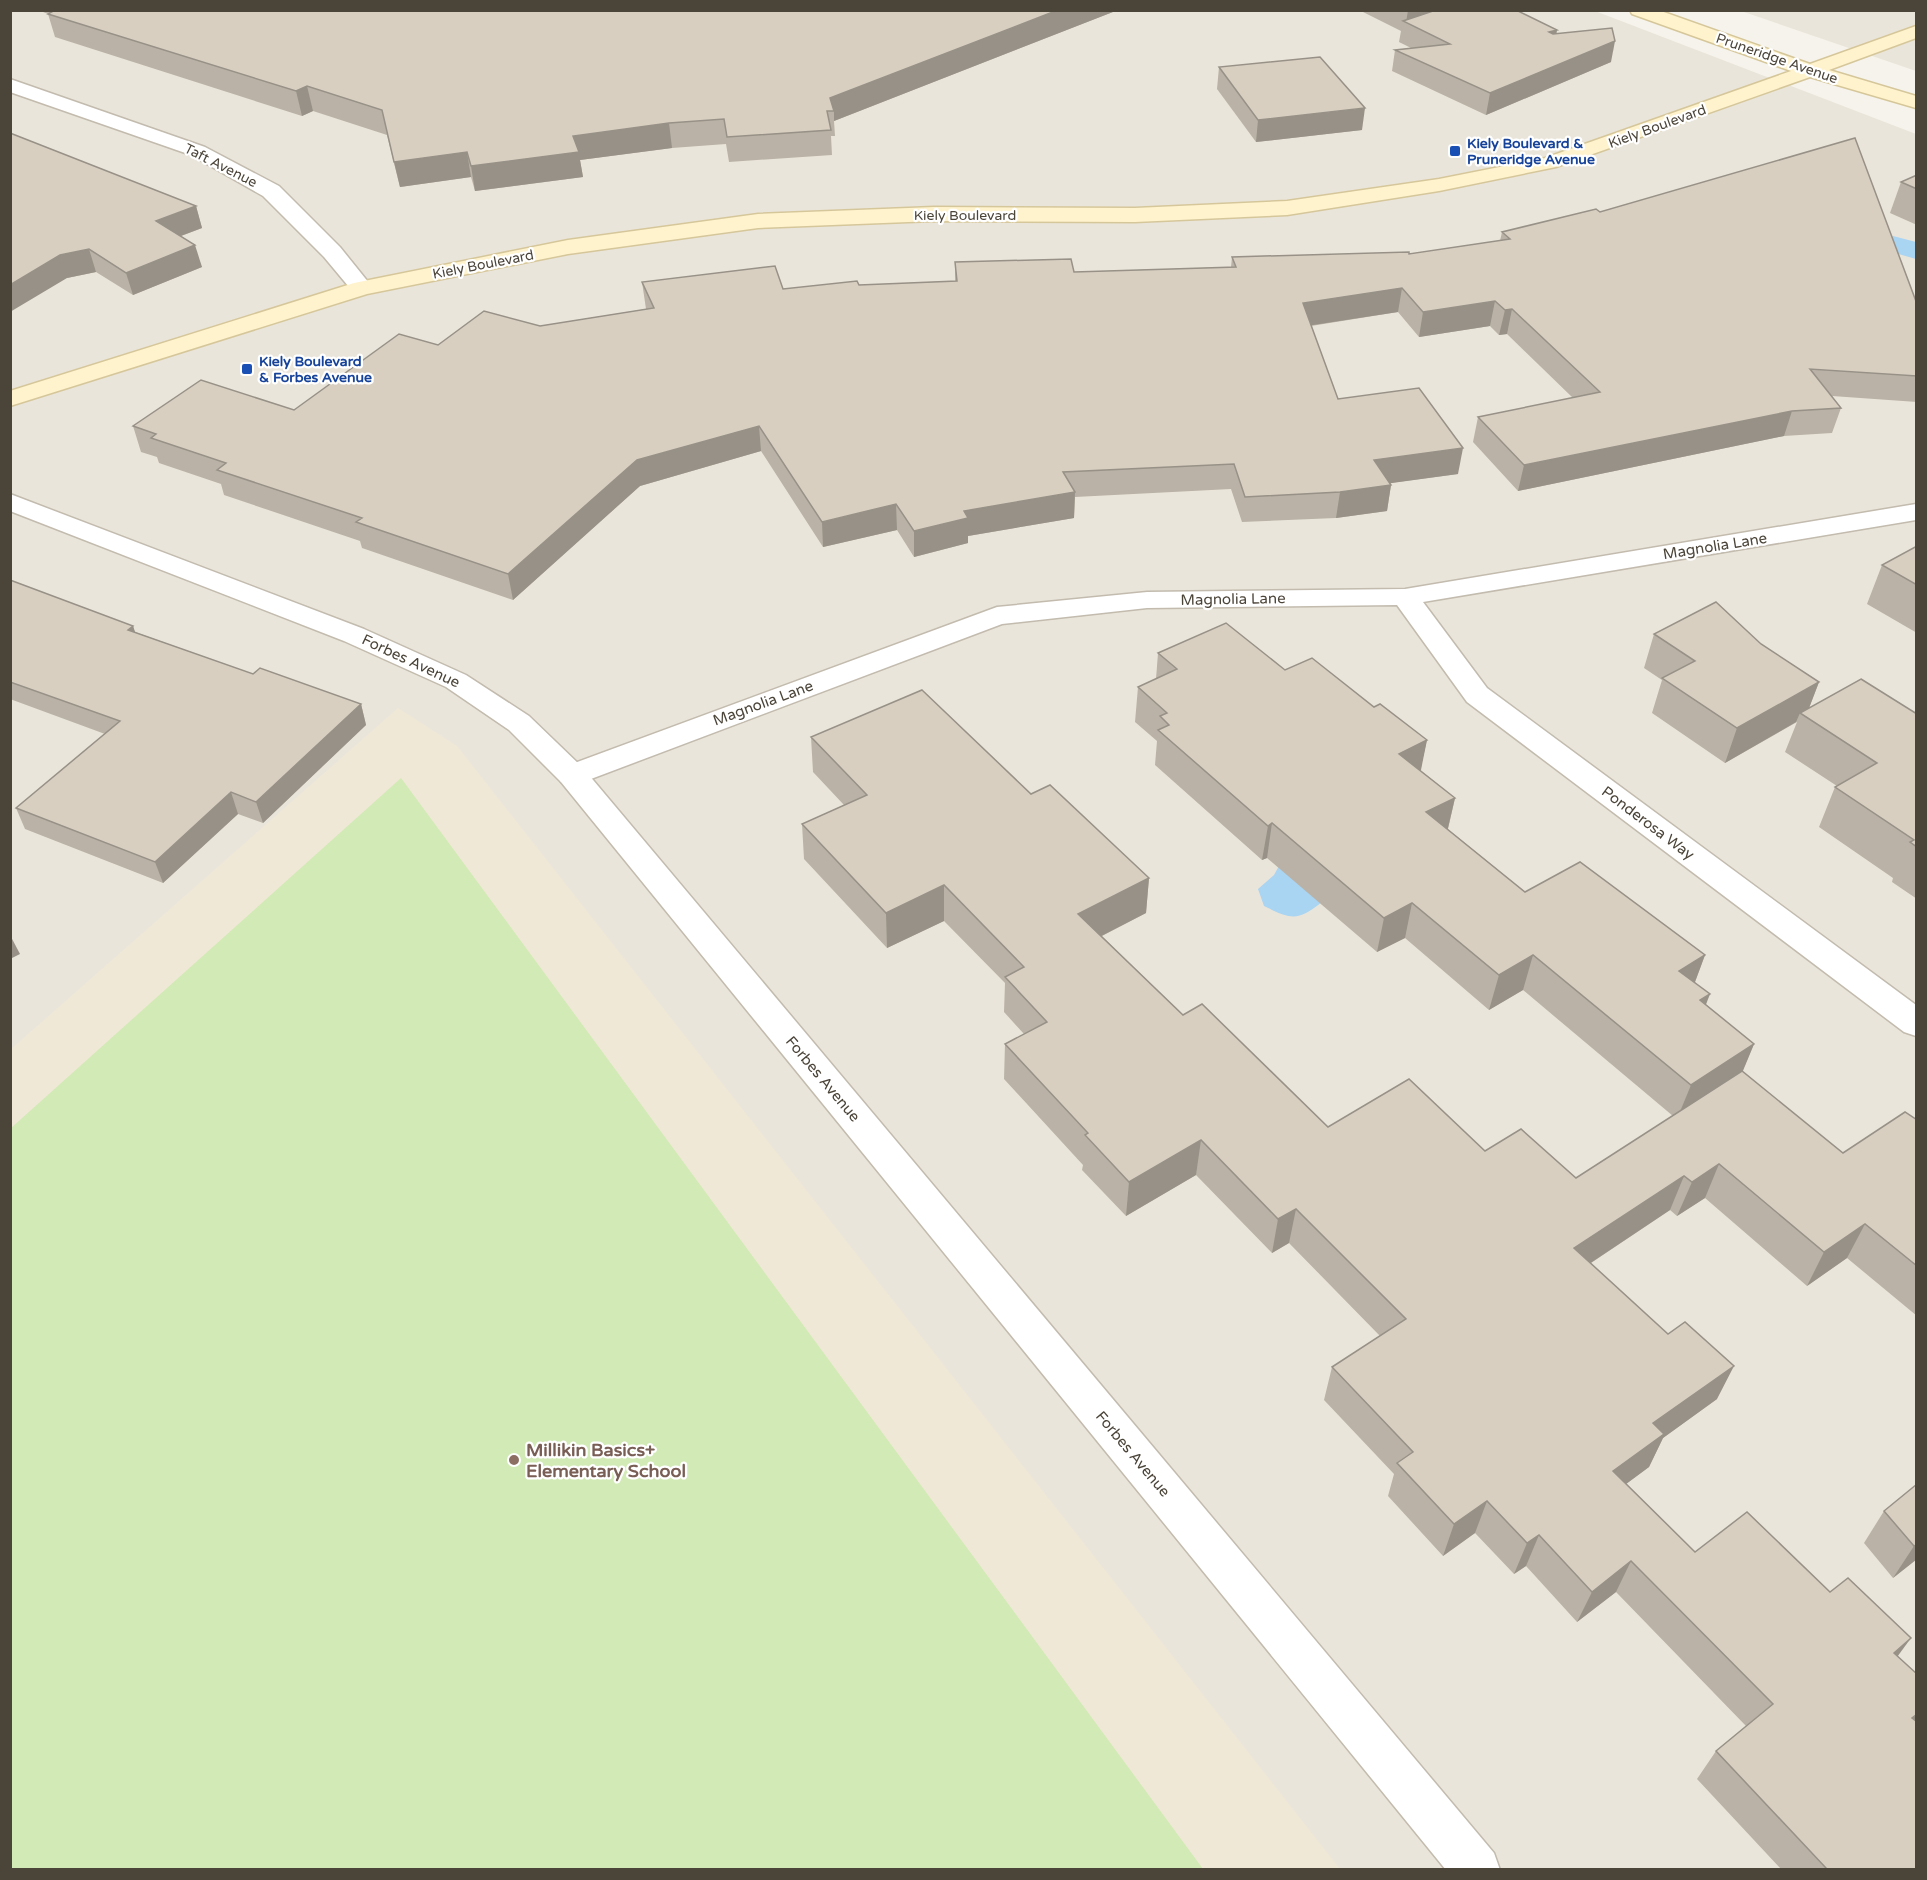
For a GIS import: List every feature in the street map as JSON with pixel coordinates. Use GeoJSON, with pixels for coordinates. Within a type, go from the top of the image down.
{"type":"FeatureCollection","features":[{"type":"Feature","properties":{"kind":"main road","name":"Pruneridge Avenue"},"geometry":{"type":"LineString","coordinates":[[1639,10],[1811,71],[1917,102]]}},
{"type":"Feature","properties":{"kind":"main road","name":"Kiely Boulevard"},"geometry":{"type":"LineString","coordinates":[[10,399],[362,288],[568,247],[758,221],[934,214],[1135,215],[1310,205],[1439,186],[1549,163],[1917,32]]}},
{"type":"Feature","properties":{"kind":"street","name":"Taft Avenue"},"geometry":{"type":"LineString","coordinates":[[10,85],[198,151],[271,192],[332,252],[362,288]]}},
{"type":"Feature","properties":{"kind":"street","name":"Forbes Avenue"},"geometry":{"type":"LineString","coordinates":[[10,502],[354,634],[456,681],[519,723],[572,775],[1477,1869]]}},
{"type":"Feature","properties":{"kind":"street","name":"Magnolia Lane"},"geometry":{"type":"LineString","coordinates":[[572,775],[997,616],[1147,600],[1405,597],[1917,512]]}},
{"type":"Feature","properties":{"kind":"street","name":"Ponderosa Way"},"geometry":{"type":"LineString","coordinates":[[1405,597],[1477,695],[1917,1023]]}},
{"type":"Feature","properties":{"kind":"shaded area"},"geometry":{"type":"Polygon","coordinates":[[[11,11],[1595,11],[1916,134],[1916,1869],[11,1870],[11,11]]]}},
{"type":"Feature","properties":{"kind":"shaded area"},"geometry":{"type":"Polygon","coordinates":[[[1741,11],[1916,11],[1916,71],[1741,11]]]}},
{"type":"Feature","properties":{"kind":"shaded area","name":"Millikin Basics+ Elementary School"},"geometry":{"type":"Polygon","coordinates":[[[398,708],[457,746],[1340,1869],[11,1869],[10,1050],[398,708]]]}},
{"type":"Feature","properties":{"kind":"green space","name":"Millikin Basics+ Elementary School"},"geometry":{"type":"Polygon","coordinates":[[[401,778],[1203,1869],[11,1869],[11,1128],[401,778]]]}},
{"type":"Feature","properties":{"kind":"water"},"geometry":{"type":"Polygon","coordinates":[[[1893,236],[1916,242],[1916,259],[1895,253],[1897,250],[1889,245],[1887,240],[1893,236]]]}},
{"type":"Feature","properties":{"kind":"water"},"geometry":{"type":"Polygon","coordinates":[[[1286,853],[1322,902],[1300,915],[1288,916],[1264,906],[1258,889],[1274,875],[1286,853]]]}},
{"type":"Feature","properties":{"kind":"building"},"geometry":{"type":"Polygon","coordinates":[[[55,10],[1058,10],[830,98],[834,111],[827,111],[831,130],[727,137],[724,119],[669,123],[573,136],[579,152],[471,166],[467,152],[394,162],[382,110],[307,86],[296,91],[48,14],[55,10]]]}},
{"type":"Feature","properties":{"kind":"building"},"geometry":{"type":"Polygon","coordinates":[[[1436,10],[1516,10],[1557,30],[1549,32],[1553,34],[1612,28],[1615,41],[1490,93],[1395,50],[1450,44],[1403,21],[1436,10]]]}},
{"type":"Feature","properties":{"kind":"building"},"geometry":{"type":"Polygon","coordinates":[[[1320,57],[1365,108],[1258,120],[1219,67],[1320,57]]]}},
{"type":"Feature","properties":{"kind":"building"},"geometry":{"type":"Polygon","coordinates":[[[10,133],[196,206],[156,221],[195,245],[126,273],[89,249],[60,255],[10,285],[10,133]]]}},
{"type":"Feature","properties":{"kind":"building"},"geometry":{"type":"Polygon","coordinates":[[[1855,138],[1917,304],[1917,376],[1810,369],[1841,408],[1792,411],[1524,465],[1478,417],[1600,392],[1512,309],[1505,310],[1495,301],[1423,312],[1402,288],[1303,303],[1338,399],[1419,388],[1463,448],[1374,460],[1391,485],[1340,492],[1245,497],[1234,464],[1063,472],[1075,492],[964,511],[968,518],[914,531],[896,504],[822,522],[759,426],[637,460],[508,574],[356,522],[362,518],[217,470],[226,463],[151,438],[156,434],[133,426],[201,380],[294,410],[399,334],[438,345],[484,311],[540,326],[654,308],[642,282],[775,266],[783,289],[857,281],[859,285],[957,281],[955,262],[1071,259],[1074,272],[1236,267],[1232,257],[1409,252],[1409,254],[1510,239],[1502,232],[1596,209],[1600,212],[1855,138]]]}},
{"type":"Feature","properties":{"kind":"building"},"geometry":{"type":"Polygon","coordinates":[[[1917,175],[1917,189],[1901,182],[1917,175]]]}},
{"type":"Feature","properties":{"kind":"building"},"geometry":{"type":"Polygon","coordinates":[[[1917,546],[1917,585],[1882,565],[1917,546]]]}},
{"type":"Feature","properties":{"kind":"building"},"geometry":{"type":"Polygon","coordinates":[[[10,580],[133,626],[128,630],[253,674],[260,668],[361,704],[256,802],[231,792],[155,862],[16,808],[120,721],[10,682],[10,580]]]}},
{"type":"Feature","properties":{"kind":"building"},"geometry":{"type":"Polygon","coordinates":[[[1716,602],[1761,644],[1819,682],[1737,728],[1662,678],[1695,661],[1654,634],[1716,602]]]}},
{"type":"Feature","properties":{"kind":"building"},"geometry":{"type":"Polygon","coordinates":[[[1226,623],[1285,670],[1312,658],[1374,707],[1380,704],[1427,740],[1399,754],[1455,798],[1426,812],[1525,892],[1580,862],[1705,955],[1679,971],[1710,994],[1700,1000],[1754,1044],[1691,1085],[1533,955],[1499,975],[1412,903],[1384,918],[1272,823],[1268,826],[1158,730],[1169,725],[1160,716],[1167,713],[1138,687],[1177,669],[1158,653],[1226,623]]]}},
{"type":"Feature","properties":{"kind":"building"},"geometry":{"type":"Polygon","coordinates":[[[1861,679],[1917,714],[1917,847],[1910,842],[1914,840],[1835,787],[1877,763],[1800,713],[1861,679]]]}},
{"type":"Feature","properties":{"kind":"building"},"geometry":{"type":"Polygon","coordinates":[[[922,690],[1031,794],[1050,785],[1149,878],[1078,914],[1183,1015],[1202,1004],[1328,1127],[1409,1079],[1485,1151],[1521,1129],[1576,1178],[1742,1071],[1843,1153],[1905,1112],[1917,1120],[1917,1266],[1865,1224],[1824,1252],[1719,1164],[1692,1182],[1684,1176],[1574,1248],[1668,1334],[1685,1322],[1734,1366],[1653,1423],[1664,1434],[1613,1471],[1695,1552],[1747,1512],[1830,1592],[1848,1578],[1911,1638],[1894,1653],[1917,1674],[1917,1714],[1912,1718],[1917,1722],[1917,1869],[1824,1869],[1826,1868],[1716,1751],[1773,1704],[1631,1561],[1592,1592],[1539,1535],[1527,1543],[1487,1501],[1454,1524],[1397,1463],[1413,1452],[1332,1367],[1406,1319],[1296,1209],[1278,1219],[1201,1140],[1129,1182],[1085,1135],[1088,1133],[1005,1044],[1047,1022],[1005,977],[1024,967],[944,885],[886,913],[802,824],[867,795],[811,737],[922,690]]]}},
{"type":"Feature","properties":{"kind":"building"},"geometry":{"type":"Polygon","coordinates":[[[1917,1484],[1917,1544],[1914,1546],[1884,1511],[1917,1484]]]}},
{"type":"Feature","properties":{"kind":"place","name":"Kiely Boulevard & Pruneridge Avenue"},"geometry":{"type":"Point","coordinates":[1455,151]}},
{"type":"Feature","properties":{"kind":"place","name":"Kiely Boulevard & Forbes Avenue"},"geometry":{"type":"Point","coordinates":[247,369]}},
{"type":"Feature","properties":{"kind":"place","name":"Millikin Basics+ Elementary School"},"geometry":{"type":"Point","coordinates":[514,1460]}}]}
